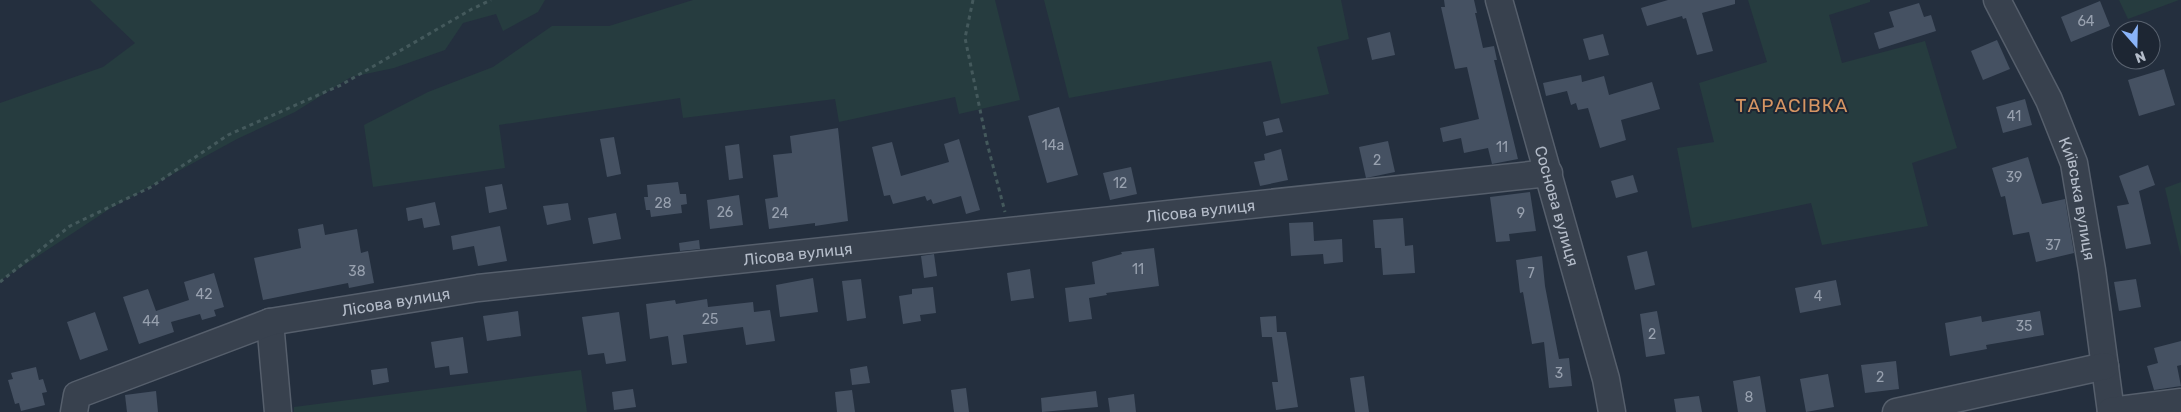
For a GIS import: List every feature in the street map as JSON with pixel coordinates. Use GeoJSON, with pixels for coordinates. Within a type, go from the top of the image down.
{"type":"FeatureCollection","features":[{"type":"Feature","properties":{"kind":"street","name":"Соснова вулиця"},"geometry":{"type":"LineString","coordinates":[[1499,0],[1606,379],[1612,412]]}},
{"type":"Feature","properties":{"kind":"street","name":"Київська вулиця"},"geometry":{"type":"LineString","coordinates":[[1997,0],[2049,100],[2074,163],[2092,270],[2111,412]]}},
{"type":"Feature","properties":{"kind":"street","name":"Лісова вулиця"},"geometry":{"type":"LineString","coordinates":[[74,412],[77,395],[270,322],[478,288],[1549,173]]}},
{"type":"Feature","properties":{"kind":"street"},"geometry":{"type":"LineString","coordinates":[[270,322],[278,412]]}},
{"type":"Feature","properties":{"kind":"street"},"geometry":{"type":"LineString","coordinates":[[1896,412],[2105,366]]}},
{"type":"Feature","properties":{"kind":"street"},"geometry":{"type":"LineString","coordinates":[[2111,412],[2181,402]]}},
{"type":"Feature","properties":{"kind":"path"},"geometry":{"type":"LineString","coordinates":[[0,282],[70,226],[151,187],[228,135],[340,85],[491,0]]}},
{"type":"Feature","properties":{"kind":"path"},"geometry":{"type":"LineString","coordinates":[[972,0],[965,38],[987,143],[1010,232]]}},
{"type":"Feature","properties":{"kind":"green space"},"geometry":{"type":"Polygon","coordinates":[[[90,0],[545,0],[538,12],[503,31],[496,14],[463,23],[445,50],[394,68],[351,77],[295,112],[237,139],[111,208],[0,281],[0,103],[103,67],[135,43],[90,0]]]}},
{"type":"Feature","properties":{"kind":"green space"},"geometry":{"type":"Polygon","coordinates":[[[693,0],[995,0],[1020,100],[959,114],[955,97],[839,122],[835,99],[683,118],[680,98],[499,125],[505,168],[373,187],[364,125],[428,92],[493,67],[552,26],[609,26],[693,0]]]}},
{"type":"Feature","properties":{"kind":"green space"},"geometry":{"type":"Polygon","coordinates":[[[1044,0],[1341,0],[1349,39],[1317,47],[1329,94],[1281,104],[1271,61],[1069,98],[1044,0]]]}},
{"type":"Feature","properties":{"kind":"green space"},"geometry":{"type":"Polygon","coordinates":[[[1748,0],[1870,0],[1870,2],[1829,15],[1842,63],[1925,41],[1957,148],[1912,163],[1928,226],[1822,245],[1811,203],[1692,228],[1677,148],[1714,142],[1699,83],[1767,62],[1748,0]]]}},
{"type":"Feature","properties":{"kind":"green space"},"geometry":{"type":"Polygon","coordinates":[[[2119,0],[2179,0],[2128,19],[2119,0]]]}},
{"type":"Feature","properties":{"kind":"green space"},"geometry":{"type":"Polygon","coordinates":[[[2181,182],[2181,257],[2165,188],[2181,182]]]}},
{"type":"Feature","properties":{"kind":"green space"},"geometry":{"type":"Polygon","coordinates":[[[581,370],[587,412],[294,412],[294,407],[581,370]]]}},
{"type":"Feature","properties":{"kind":"building"},"geometry":{"type":"Polygon","coordinates":[[[1444,0],[1474,0],[1483,48],[1494,46],[1497,60],[1494,60],[1518,159],[1492,164],[1488,148],[1464,153],[1461,138],[1443,142],[1440,128],[1479,119],[1467,67],[1455,69],[1441,7],[1445,7],[1444,0]]]}},
{"type":"Feature","properties":{"kind":"building"},"geometry":{"type":"Polygon","coordinates":[[[1668,0],[1735,0],[1735,4],[1702,13],[1713,51],[1697,55],[1686,18],[1683,19],[1682,16],[1647,26],[1641,8],[1668,0]]]}},
{"type":"Feature","properties":{"kind":"building"},"geometry":{"type":"Polygon","coordinates":[[[2100,1],[2110,26],[2071,42],[2061,17],[2100,1]]]}},
{"type":"Feature","properties":{"kind":"building"},"geometry":{"type":"Polygon","coordinates":[[[1919,3],[1924,17],[1931,15],[1936,31],[1879,49],[1874,33],[1894,27],[1889,12],[1919,3]]]}},
{"type":"Feature","properties":{"kind":"building"},"geometry":{"type":"Polygon","coordinates":[[[1390,32],[1395,55],[1372,60],[1367,38],[1390,32]]]}},
{"type":"Feature","properties":{"kind":"building"},"geometry":{"type":"Polygon","coordinates":[[[1603,34],[1609,55],[1589,60],[1583,39],[1603,34]]]}},
{"type":"Feature","properties":{"kind":"building"},"geometry":{"type":"Polygon","coordinates":[[[1997,40],[2010,69],[1983,80],[1971,51],[1997,40]]]}},
{"type":"Feature","properties":{"kind":"building"},"geometry":{"type":"Polygon","coordinates":[[[2164,69],[2175,105],[2139,116],[2128,80],[2164,69]]]}},
{"type":"Feature","properties":{"kind":"building"},"geometry":{"type":"Polygon","coordinates":[[[1581,75],[1582,82],[1604,76],[1609,95],[1652,82],[1660,109],[1621,120],[1626,140],[1600,148],[1588,108],[1578,110],[1576,103],[1571,105],[1567,91],[1546,96],[1543,83],[1581,75]]]}},
{"type":"Feature","properties":{"kind":"building"},"geometry":{"type":"Polygon","coordinates":[[[2025,99],[2032,125],[2003,133],[1996,107],[2025,99]]]}},
{"type":"Feature","properties":{"kind":"building"},"geometry":{"type":"Polygon","coordinates":[[[1059,107],[1078,175],[1047,183],[1028,116],[1059,107]]]}},
{"type":"Feature","properties":{"kind":"building"},"geometry":{"type":"Polygon","coordinates":[[[1279,118],[1283,132],[1266,136],[1263,122],[1279,118]]]}},
{"type":"Feature","properties":{"kind":"building"},"geometry":{"type":"Polygon","coordinates":[[[838,128],[848,221],[815,226],[815,223],[769,229],[765,199],[778,197],[773,155],[792,153],[790,136],[838,128]]]}},
{"type":"Feature","properties":{"kind":"building"},"geometry":{"type":"Polygon","coordinates":[[[614,137],[621,174],[607,177],[600,139],[614,137]]]}},
{"type":"Feature","properties":{"kind":"building"},"geometry":{"type":"Polygon","coordinates":[[[959,139],[980,210],[966,214],[961,196],[933,204],[931,199],[927,201],[925,196],[893,204],[890,195],[884,196],[872,147],[892,142],[901,176],[949,162],[944,144],[959,139]]]}},
{"type":"Feature","properties":{"kind":"building"},"geometry":{"type":"Polygon","coordinates":[[[1388,141],[1395,172],[1366,178],[1359,147],[1388,141]]]}},
{"type":"Feature","properties":{"kind":"building"},"geometry":{"type":"Polygon","coordinates":[[[739,144],[743,178],[729,180],[725,146],[739,144]]]}},
{"type":"Feature","properties":{"kind":"building"},"geometry":{"type":"Polygon","coordinates":[[[1281,149],[1288,180],[1260,186],[1254,162],[1265,160],[1264,154],[1281,149]]]}},
{"type":"Feature","properties":{"kind":"building"},"geometry":{"type":"Polygon","coordinates":[[[2028,157],[2042,204],[2065,199],[2074,253],[2036,262],[2029,232],[2013,235],[2005,196],[2001,197],[1992,168],[2028,157]]]}},
{"type":"Feature","properties":{"kind":"building"},"geometry":{"type":"Polygon","coordinates":[[[2148,165],[2155,185],[2139,191],[2151,244],[2126,249],[2117,206],[2129,204],[2119,176],[2148,165]]]}},
{"type":"Feature","properties":{"kind":"building"},"geometry":{"type":"Polygon","coordinates":[[[1131,167],[1137,194],[1110,200],[1103,173],[1131,167]]]}},
{"type":"Feature","properties":{"kind":"building"},"geometry":{"type":"Polygon","coordinates":[[[1633,175],[1638,192],[1616,198],[1611,181],[1633,175]]]}},
{"type":"Feature","properties":{"kind":"building"},"geometry":{"type":"Polygon","coordinates":[[[678,182],[680,194],[686,194],[687,204],[681,205],[682,213],[651,217],[650,210],[646,210],[644,197],[648,197],[647,185],[678,182]]]}},
{"type":"Feature","properties":{"kind":"building"},"geometry":{"type":"Polygon","coordinates":[[[502,184],[507,209],[489,213],[485,187],[502,184]]]}},
{"type":"Feature","properties":{"kind":"building"},"geometry":{"type":"Polygon","coordinates":[[[1530,192],[1536,231],[1509,234],[1510,241],[1496,242],[1490,197],[1530,192]]]}},
{"type":"Feature","properties":{"kind":"building"},"geometry":{"type":"Polygon","coordinates":[[[739,195],[743,225],[710,229],[707,200],[739,195]]]}},
{"type":"Feature","properties":{"kind":"building"},"geometry":{"type":"Polygon","coordinates":[[[435,202],[440,225],[424,228],[422,218],[408,221],[406,208],[435,202]]]}},
{"type":"Feature","properties":{"kind":"building"},"geometry":{"type":"Polygon","coordinates":[[[568,203],[571,220],[547,225],[543,206],[568,203]]]}},
{"type":"Feature","properties":{"kind":"building"},"geometry":{"type":"Polygon","coordinates":[[[616,213],[621,239],[593,244],[588,218],[616,213]]]}},
{"type":"Feature","properties":{"kind":"building"},"geometry":{"type":"Polygon","coordinates":[[[1403,218],[1405,246],[1413,245],[1415,273],[1383,275],[1381,248],[1375,248],[1373,220],[1403,218]]]}},
{"type":"Feature","properties":{"kind":"building"},"geometry":{"type":"Polygon","coordinates":[[[1313,222],[1314,241],[1342,239],[1343,262],[1324,264],[1323,254],[1291,256],[1289,223],[1313,222]]]}},
{"type":"Feature","properties":{"kind":"building"},"geometry":{"type":"Polygon","coordinates":[[[323,224],[325,235],[357,229],[361,253],[368,251],[374,283],[349,288],[348,283],[263,300],[254,258],[301,248],[298,229],[323,224]]]}},
{"type":"Feature","properties":{"kind":"building"},"geometry":{"type":"Polygon","coordinates":[[[500,226],[507,261],[478,266],[474,246],[453,250],[451,236],[500,226]]]}},
{"type":"Feature","properties":{"kind":"building"},"geometry":{"type":"Polygon","coordinates":[[[699,240],[700,249],[680,251],[679,243],[699,240]]]}},
{"type":"Feature","properties":{"kind":"building"},"geometry":{"type":"Polygon","coordinates":[[[1154,248],[1159,286],[1106,293],[1107,295],[1089,298],[1092,319],[1069,322],[1065,288],[1095,284],[1092,262],[1122,254],[1121,252],[1154,248]]]}},
{"type":"Feature","properties":{"kind":"building"},"geometry":{"type":"Polygon","coordinates":[[[1647,251],[1655,285],[1635,290],[1627,256],[1647,251]]]}},
{"type":"Feature","properties":{"kind":"building"},"geometry":{"type":"Polygon","coordinates":[[[934,254],[937,276],[924,278],[921,256],[934,254]]]}},
{"type":"Feature","properties":{"kind":"building"},"geometry":{"type":"Polygon","coordinates":[[[1542,256],[1545,286],[1559,359],[1569,358],[1572,386],[1549,388],[1544,342],[1532,344],[1523,292],[1520,293],[1516,260],[1542,256]]]}},
{"type":"Feature","properties":{"kind":"building"},"geometry":{"type":"Polygon","coordinates":[[[1030,269],[1034,298],[1011,301],[1007,273],[1030,269]]]}},
{"type":"Feature","properties":{"kind":"building"},"geometry":{"type":"Polygon","coordinates":[[[214,273],[224,307],[214,310],[216,316],[202,320],[200,314],[171,322],[174,332],[139,344],[123,297],[148,289],[156,311],[189,300],[184,282],[214,273]]]}},
{"type":"Feature","properties":{"kind":"building"},"geometry":{"type":"Polygon","coordinates":[[[813,278],[818,312],[780,317],[776,285],[813,278]]]}},
{"type":"Feature","properties":{"kind":"building"},"geometry":{"type":"Polygon","coordinates":[[[861,279],[866,318],[847,321],[842,281],[861,279]]]}},
{"type":"Feature","properties":{"kind":"building"},"geometry":{"type":"Polygon","coordinates":[[[2136,279],[2141,307],[2119,311],[2114,282],[2136,279]]]}},
{"type":"Feature","properties":{"kind":"building"},"geometry":{"type":"Polygon","coordinates":[[[1836,280],[1841,305],[1800,313],[1795,288],[1836,280]]]}},
{"type":"Feature","properties":{"kind":"building"},"geometry":{"type":"Polygon","coordinates":[[[933,287],[936,313],[920,315],[921,321],[903,324],[899,296],[912,294],[912,289],[933,287]]]}},
{"type":"Feature","properties":{"kind":"building"},"geometry":{"type":"Polygon","coordinates":[[[707,299],[708,307],[753,302],[754,312],[770,310],[775,341],[746,345],[743,327],[683,335],[687,363],[672,365],[668,336],[650,339],[646,304],[675,300],[676,304],[707,299]]]}},
{"type":"Feature","properties":{"kind":"building"},"geometry":{"type":"Polygon","coordinates":[[[518,311],[521,336],[487,341],[483,316],[518,311]]]}},
{"type":"Feature","properties":{"kind":"building"},"geometry":{"type":"Polygon","coordinates":[[[1657,311],[1665,354],[1646,357],[1640,314],[1657,311]]]}},
{"type":"Feature","properties":{"kind":"building"},"geometry":{"type":"Polygon","coordinates":[[[2040,311],[2044,335],[1986,345],[1987,349],[1950,356],[1945,323],[1981,316],[1982,322],[2040,311]]]}},
{"type":"Feature","properties":{"kind":"building"},"geometry":{"type":"Polygon","coordinates":[[[95,312],[108,350],[80,360],[67,322],[95,312]]]}},
{"type":"Feature","properties":{"kind":"building"},"geometry":{"type":"Polygon","coordinates":[[[619,312],[626,361],[606,364],[604,353],[588,355],[582,317],[619,312]]]}},
{"type":"Feature","properties":{"kind":"building"},"geometry":{"type":"Polygon","coordinates":[[[1276,316],[1277,332],[1286,332],[1298,407],[1276,410],[1272,382],[1278,382],[1272,337],[1262,337],[1260,317],[1276,316]]]}},
{"type":"Feature","properties":{"kind":"building"},"geometry":{"type":"Polygon","coordinates":[[[463,337],[468,373],[450,375],[449,366],[435,368],[431,342],[463,337]]]}},
{"type":"Feature","properties":{"kind":"building"},"geometry":{"type":"Polygon","coordinates":[[[2181,341],[2181,365],[2177,366],[2181,386],[2154,390],[2147,366],[2158,363],[2154,348],[2181,341]]]}},
{"type":"Feature","properties":{"kind":"building"},"geometry":{"type":"Polygon","coordinates":[[[1896,361],[1899,389],[1865,393],[1861,365],[1896,361]]]}},
{"type":"Feature","properties":{"kind":"building"},"geometry":{"type":"Polygon","coordinates":[[[867,366],[870,383],[852,385],[850,369],[867,366]]]}},
{"type":"Feature","properties":{"kind":"building"},"geometry":{"type":"Polygon","coordinates":[[[36,367],[39,380],[43,379],[47,392],[42,393],[45,405],[21,411],[19,403],[15,404],[8,380],[13,379],[11,373],[36,367]]]}},
{"type":"Feature","properties":{"kind":"building"},"geometry":{"type":"Polygon","coordinates":[[[387,368],[389,382],[373,385],[371,370],[387,368]]]}},
{"type":"Feature","properties":{"kind":"building"},"geometry":{"type":"Polygon","coordinates":[[[1828,374],[1834,407],[1806,412],[1800,379],[1828,374]]]}},
{"type":"Feature","properties":{"kind":"building"},"geometry":{"type":"Polygon","coordinates":[[[1364,376],[1369,412],[1355,412],[1350,378],[1364,376]]]}},
{"type":"Feature","properties":{"kind":"building"},"geometry":{"type":"Polygon","coordinates":[[[1760,376],[1766,412],[1738,412],[1733,381],[1760,376]]]}},
{"type":"Feature","properties":{"kind":"building"},"geometry":{"type":"Polygon","coordinates":[[[966,388],[969,412],[954,412],[951,390],[966,388]]]}},
{"type":"Feature","properties":{"kind":"building"},"geometry":{"type":"Polygon","coordinates":[[[633,389],[636,407],[614,410],[612,392],[633,389]]]}},
{"type":"Feature","properties":{"kind":"building"},"geometry":{"type":"Polygon","coordinates":[[[852,390],[855,412],[837,412],[835,392],[852,390]]]}},
{"type":"Feature","properties":{"kind":"building"},"geometry":{"type":"Polygon","coordinates":[[[156,391],[158,412],[127,412],[125,395],[156,391]]]}},
{"type":"Feature","properties":{"kind":"building"},"geometry":{"type":"Polygon","coordinates":[[[1096,391],[1098,407],[1042,412],[1041,398],[1096,391]]]}},
{"type":"Feature","properties":{"kind":"building"},"geometry":{"type":"Polygon","coordinates":[[[1134,394],[1136,412],[1110,412],[1108,398],[1134,394]]]}},
{"type":"Feature","properties":{"kind":"building"},"geometry":{"type":"Polygon","coordinates":[[[1699,396],[1702,412],[1676,412],[1674,399],[1699,396]]]}},
{"type":"Feature","properties":{"kind":"district","name":"ТАРАСІВКА"},"geometry":{"type":"Point","coordinates":[1792,105]}}]}
